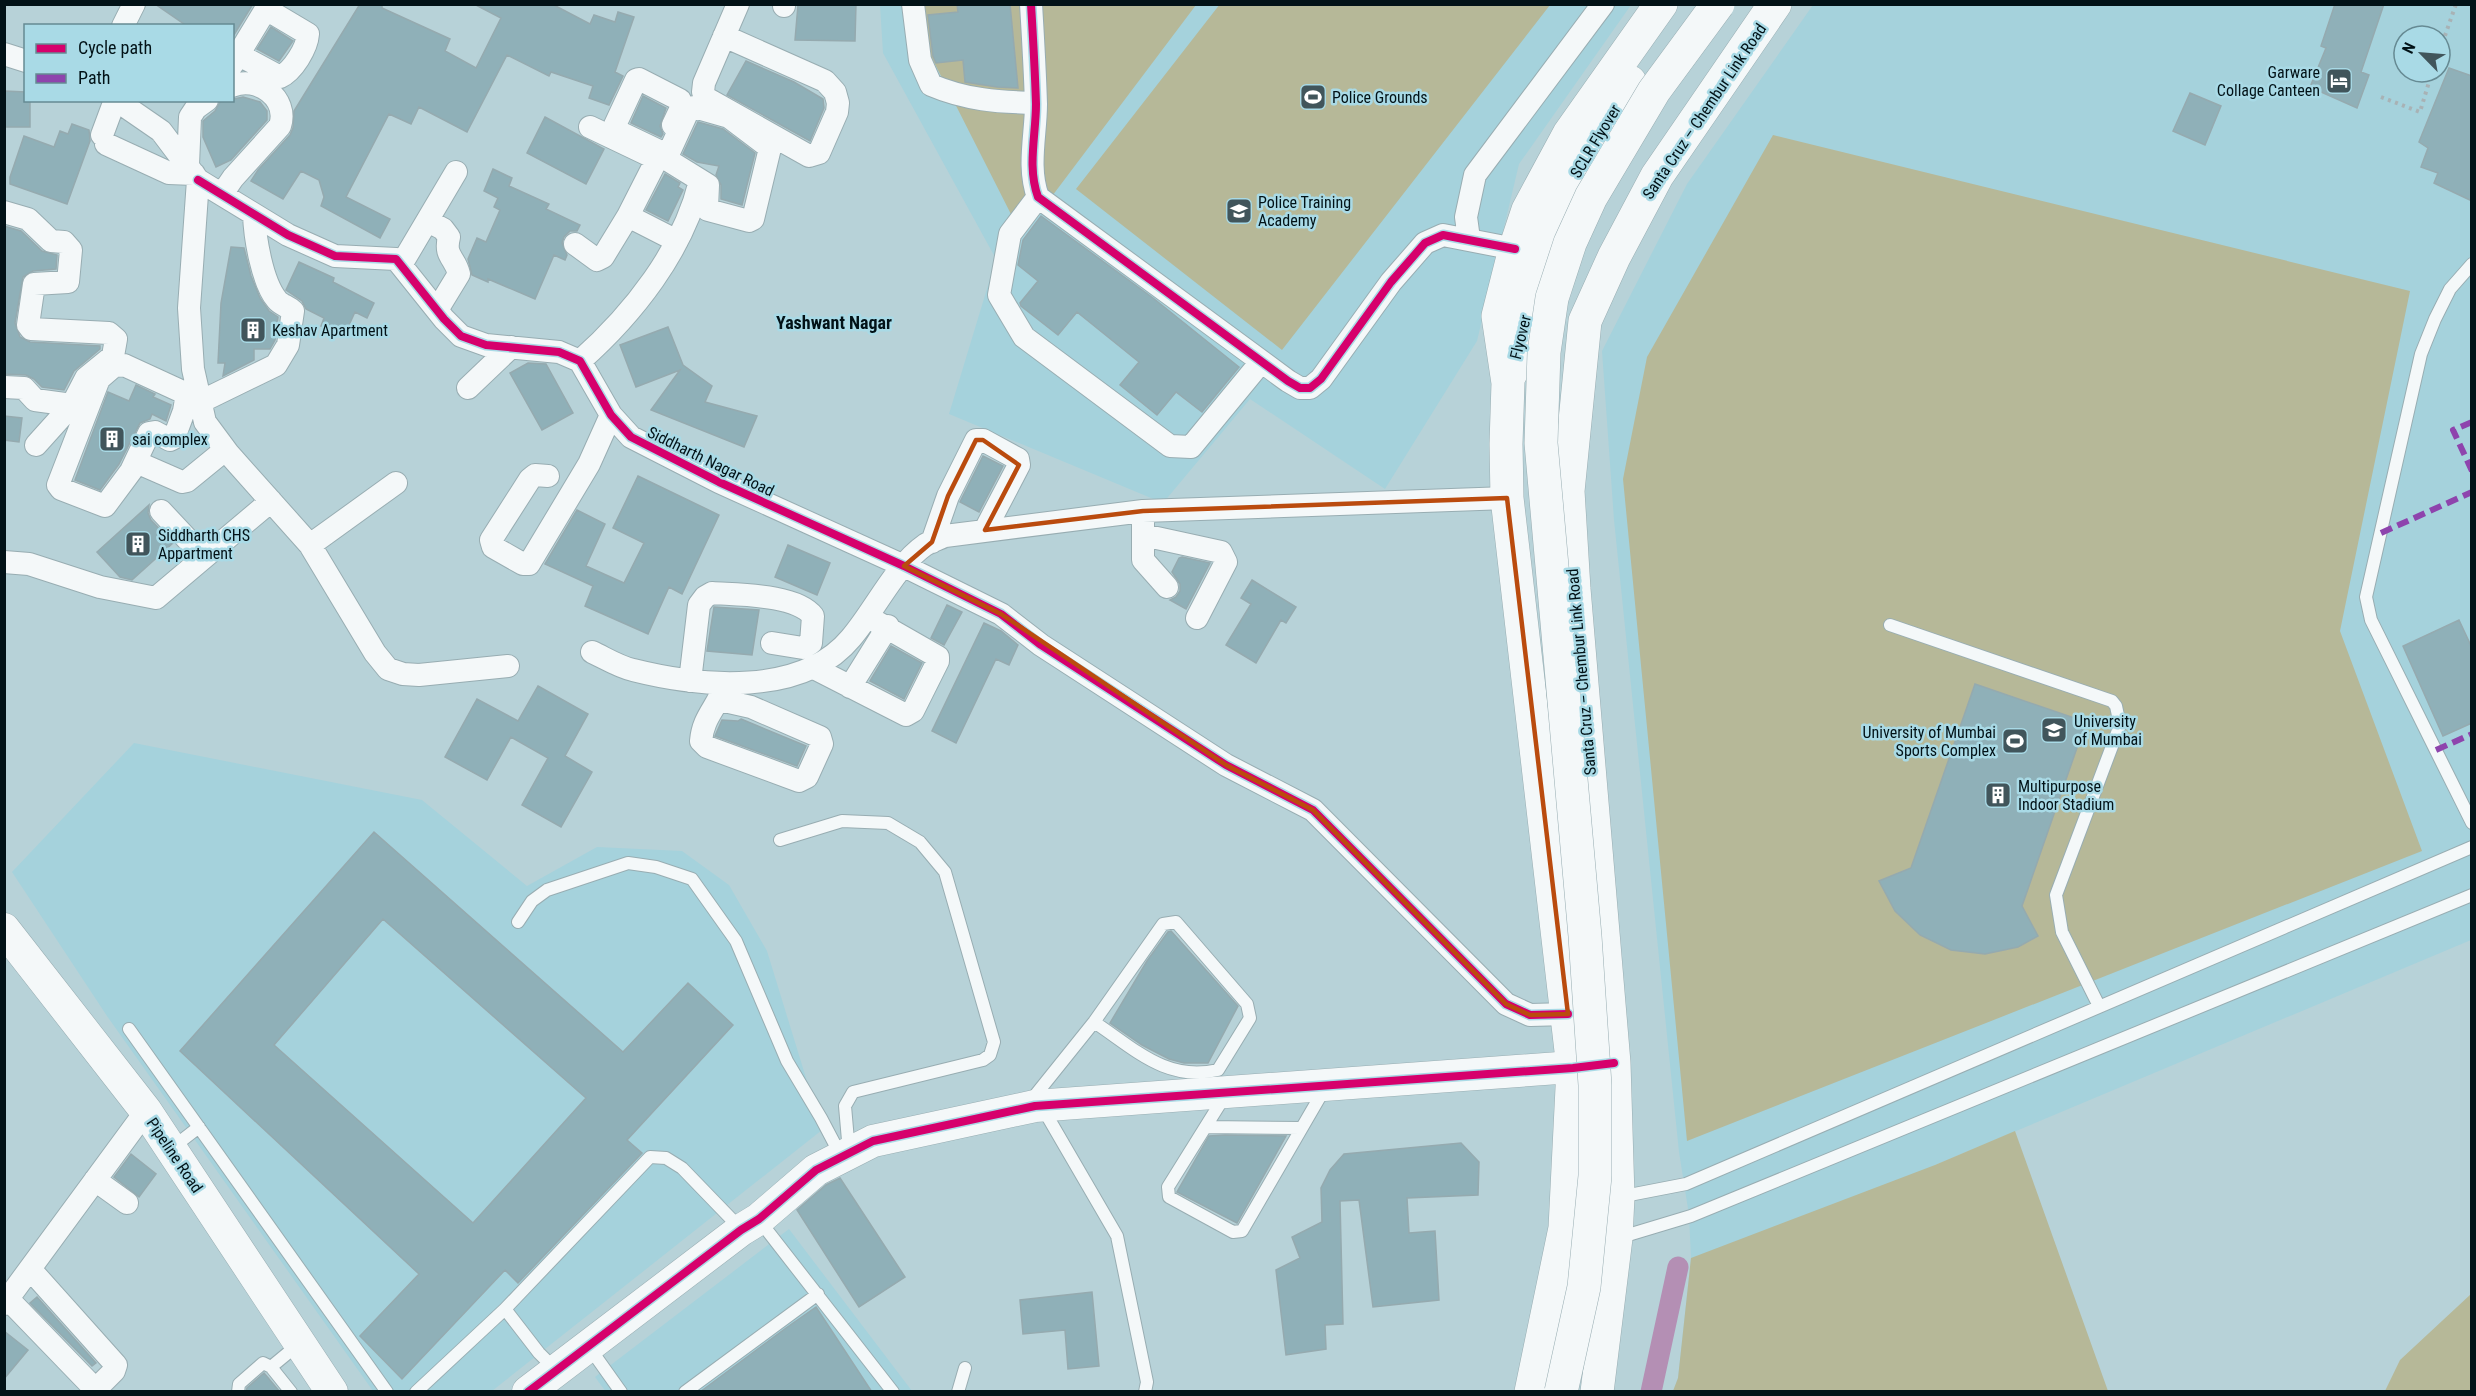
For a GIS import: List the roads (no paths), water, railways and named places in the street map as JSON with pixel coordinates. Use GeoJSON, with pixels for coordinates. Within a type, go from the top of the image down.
{"type":"FeatureCollection","features":[{"type":"Feature","properties":{"kind":"highway"},"geometry":{"type":"LineString","coordinates":[[1531,1392],[1565,1228],[1573,1068],[1508,498],[1506,444],[1508,383],[1498,315],[1528,210],[1569,134],[1661,4]]}},
{"type":"Feature","properties":{"kind":"highway","name":"SCLR Flyover"},"geometry":{"type":"LineString","coordinates":[[1530,291],[1546,234],[1568,185],[1633,77],[1686,4]]}},
{"type":"Feature","properties":{"kind":"highway"},"geometry":{"type":"LineString","coordinates":[[1561,1392],[1584,1287],[1595,1176],[1595,1085],[1585,936],[1541,443],[1545,352],[1552,298],[1570,243],[1590,197],[1654,92],[1718,4]]}},
{"type":"Feature","properties":{"kind":"highway","name":"Santa Cruz – Chembur Link Road"},"geometry":{"type":"LineString","coordinates":[[1597,1392],[1616,1238],[1618,1197],[1614,1063],[1575,601],[1568,491],[1585,321],[1614,257],[1657,176],[1775,4]]}},
{"type":"Feature","properties":{"kind":"highway","name":"Flyover"},"geometry":{"type":"LineString","coordinates":[[1508,383],[1523,334],[1530,291]]}},
{"type":"Feature","properties":{"kind":"street"},"geometry":{"type":"LineString","coordinates":[[124,24],[134,4]]}},
{"type":"Feature","properties":{"kind":"street"},"geometry":{"type":"LineString","coordinates":[[724,36],[825,81],[835,92],[837,112],[819,153],[809,156],[706,98],[703,92],[704,83],[724,36],[738,4]]}},
{"type":"Feature","properties":{"kind":"street"},"geometry":{"type":"LineString","coordinates":[[914,4],[920,60],[931,85],[952,94],[988,102],[1036,103]]}},
{"type":"Feature","properties":{"kind":"street"},"geometry":{"type":"LineString","coordinates":[[1031,4],[1036,103],[1032,165],[1033,183],[1038,197],[1261,362],[1300,388],[1310,387],[1321,379],[1391,282],[1425,243],[1443,235],[1515,249]]}},
{"type":"Feature","properties":{"kind":"street"},"geometry":{"type":"LineString","coordinates":[[1469,239],[1466,217],[1475,175],[1603,4]]}},
{"type":"Feature","properties":{"kind":"street"},"geometry":{"type":"LineString","coordinates":[[267,7],[308,34],[307,43],[287,74],[280,77],[236,60],[267,7]]}},
{"type":"Feature","properties":{"kind":"street"},"geometry":{"type":"LineString","coordinates":[[4,54],[24,61]]}},
{"type":"Feature","properties":{"kind":"street"},"geometry":{"type":"LineString","coordinates":[[222,194],[233,178],[280,126],[283,117],[279,104],[268,89],[253,82],[242,81],[234,85]]}},
{"type":"Feature","properties":{"kind":"street"},"geometry":{"type":"LineString","coordinates":[[115,102],[104,139],[169,173],[193,173]]}},
{"type":"Feature","properties":{"kind":"street"},"geometry":{"type":"LineString","coordinates":[[119,102],[161,131],[193,173],[254,215],[288,235],[335,256],[396,259],[461,336],[486,345],[559,352],[580,361],[606,338],[665,262],[697,213],[700,181],[666,159],[690,108],[694,107],[729,117],[770,148],[753,219],[745,221],[697,213]]}},
{"type":"Feature","properties":{"kind":"street"},"geometry":{"type":"LineString","coordinates":[[173,147],[184,115],[193,102]]}},
{"type":"Feature","properties":{"kind":"street"},"geometry":{"type":"LineString","coordinates":[[204,102],[196,108],[190,117],[193,173],[189,308],[195,397],[205,422],[225,450],[310,545],[375,653],[388,669],[403,674],[419,675],[508,666]]}},
{"type":"Feature","properties":{"kind":"street"},"geometry":{"type":"LineString","coordinates":[[575,244],[597,260],[603,257],[628,216],[659,156],[590,127]]}},
{"type":"Feature","properties":{"kind":"street"},"geometry":{"type":"LineString","coordinates":[[401,265],[456,172]]}},
{"type":"Feature","properties":{"kind":"street"},"geometry":{"type":"LineString","coordinates":[[1038,197],[1010,234],[999,295],[1024,337],[1151,432],[1170,446],[1191,447],[1261,362]]}},
{"type":"Feature","properties":{"kind":"street"},"geometry":{"type":"LineString","coordinates":[[4,212],[33,221],[51,241],[64,242],[71,250],[68,282],[34,284],[28,326],[31,329],[109,333],[116,339],[113,356],[86,378],[72,405],[36,445]]}},
{"type":"Feature","properties":{"kind":"street"},"geometry":{"type":"LineString","coordinates":[[195,397],[124,365],[114,366],[99,379],[58,480],[58,485],[61,489],[105,506],[130,471],[149,433],[154,432],[170,440],[174,438],[184,411],[195,397],[276,365],[288,345],[292,310],[278,302],[274,294],[256,246],[254,215]]}},
{"type":"Feature","properties":{"kind":"street"},"geometry":{"type":"LineString","coordinates":[[628,216],[677,241]]}},
{"type":"Feature","properties":{"kind":"street"},"geometry":{"type":"LineString","coordinates":[[429,221],[443,229],[449,237],[448,254],[457,264],[459,274],[437,310]]}},
{"type":"Feature","properties":{"kind":"street"},"geometry":{"type":"LineString","coordinates":[[468,388],[511,347]]}},
{"type":"Feature","properties":{"kind":"street","name":"Siddharth Nagar Road"},"geometry":{"type":"LineString","coordinates":[[580,361],[611,415],[631,437],[719,482],[1000,614],[1041,645],[1226,765],[1313,810],[1506,1004],[1530,1015],[1568,1014]]}},
{"type":"Feature","properties":{"kind":"street"},"geometry":{"type":"LineString","coordinates":[[4,387],[24,388],[35,400],[72,405]]}},
{"type":"Feature","properties":{"kind":"street"},"geometry":{"type":"LineString","coordinates":[[548,476],[535,475],[530,479],[490,540],[493,547],[523,564],[529,564],[589,464],[611,415]]}},
{"type":"Feature","properties":{"kind":"street"},"geometry":{"type":"LineString","coordinates":[[932,542],[948,496],[976,440],[983,440],[1018,459],[1019,465],[985,530]]}},
{"type":"Feature","properties":{"kind":"street"},"geometry":{"type":"LineString","coordinates":[[142,465],[182,482],[187,481],[225,450]]}},
{"type":"Feature","properties":{"kind":"street"},"geometry":{"type":"LineString","coordinates":[[310,545],[396,483]]}},
{"type":"Feature","properties":{"kind":"street"},"geometry":{"type":"LineString","coordinates":[[592,652],[631,670],[690,681],[723,692],[820,737],[822,744],[807,777],[799,781],[707,747],[700,741],[702,725],[723,692],[814,668],[841,649],[904,567],[925,545],[945,536],[1143,511],[1508,498]]}},
{"type":"Feature","properties":{"kind":"street"},"geometry":{"type":"LineString","coordinates":[[4,562],[29,564],[100,587],[156,598],[272,501]]}},
{"type":"Feature","properties":{"kind":"street"},"geometry":{"type":"LineString","coordinates":[[161,511],[204,557]]}},
{"type":"Feature","properties":{"kind":"street"},"geometry":{"type":"LineString","coordinates":[[1143,511],[1143,560],[1167,587]]}},
{"type":"Feature","properties":{"kind":"street"},"geometry":{"type":"LineString","coordinates":[[1143,535],[1221,552],[1226,562],[1197,618]]}},
{"type":"Feature","properties":{"kind":"street"},"geometry":{"type":"LineString","coordinates":[[690,681],[699,605],[705,597],[712,593],[768,598],[803,606],[813,615],[811,643],[803,648],[772,643]]}},
{"type":"Feature","properties":{"kind":"street"},"geometry":{"type":"LineString","coordinates":[[814,668],[906,715],[913,711],[938,657],[868,616]]}},
{"type":"Feature","properties":{"kind":"street"},"geometry":{"type":"LineString","coordinates":[[850,687],[888,626]]}},
{"type":"Feature","properties":{"kind":"street"},"geometry":{"type":"LineString","coordinates":[[813,627],[852,637]]}},
{"type":"Feature","properties":{"kind":"street","name":"Pipeline Road"},"geometry":{"type":"LineString","coordinates":[[4,929],[146,1111],[332,1392]]}},
{"type":"Feature","properties":{"kind":"street"},"geometry":{"type":"LineString","coordinates":[[528,1392],[750,1225],[816,1170],[873,1141],[1156,1083],[1228,1091],[1573,1068],[1614,1063]]}},
{"type":"Feature","properties":{"kind":"street"},"geometry":{"type":"LineString","coordinates":[[36,1277],[116,1365],[114,1371],[97,1388],[93,1388],[10,1304],[36,1277],[95,1181],[146,1111]]}},
{"type":"Feature","properties":{"kind":"street"},"geometry":{"type":"LineString","coordinates":[[95,1181],[126,1203]]}},
{"type":"Feature","properties":{"kind":"lane"},"geometry":{"type":"LineString","coordinates":[[2472,264],[2450,289],[2434,319],[2421,354],[2366,597],[2371,620],[2472,823]]}},
{"type":"Feature","properties":{"kind":"lane"},"geometry":{"type":"LineString","coordinates":[[1890,625],[2112,701],[2116,706],[2120,725],[2056,895],[2062,932],[2099,1006]]}},
{"type":"Feature","properties":{"kind":"lane"},"geometry":{"type":"LineString","coordinates":[[780,840],[842,820],[888,823],[920,842],[945,872],[994,1042],[990,1055],[983,1060],[853,1092],[845,1106],[845,1155]]}},
{"type":"Feature","properties":{"kind":"lane"},"geometry":{"type":"LineString","coordinates":[[1565,1228],[1618,1197],[1686,1184],[2472,847]]}},
{"type":"Feature","properties":{"kind":"lane"},"geometry":{"type":"LineString","coordinates":[[518,922],[532,901],[547,890],[628,863],[657,867],[692,879],[736,941],[787,1061],[845,1155]]}},
{"type":"Feature","properties":{"kind":"lane"},"geometry":{"type":"LineString","coordinates":[[1565,1228],[1616,1238],[1691,1216],[2472,895]]}},
{"type":"Feature","properties":{"kind":"lane"},"geometry":{"type":"LineString","coordinates":[[1094,1022],[1156,1083],[1218,1070],[1250,1018],[1247,1004],[1176,922],[1163,924],[1032,1107],[1117,1236],[1147,1382],[1145,1392]]}},
{"type":"Feature","properties":{"kind":"lane"},"geometry":{"type":"LineString","coordinates":[[129,1029],[387,1392]]}},
{"type":"Feature","properties":{"kind":"lane"},"geometry":{"type":"LineString","coordinates":[[1228,1091],[1168,1187],[1169,1197],[1233,1232],[1242,1231],[1327,1084]]}},
{"type":"Feature","properties":{"kind":"lane"},"geometry":{"type":"LineString","coordinates":[[171,1149],[199,1127]]}},
{"type":"Feature","properties":{"kind":"lane"},"geometry":{"type":"LineString","coordinates":[[1206,1127],[1301,1128]]}},
{"type":"Feature","properties":{"kind":"lane"},"geometry":{"type":"LineString","coordinates":[[416,1392],[505,1309],[650,1157],[666,1158],[682,1168],[750,1225],[818,1294],[892,1391]]}},
{"type":"Feature","properties":{"kind":"lane"},"geometry":{"type":"LineString","coordinates":[[684,1392],[818,1294]]}},
{"type":"Feature","properties":{"kind":"lane"},"geometry":{"type":"LineString","coordinates":[[505,1309],[556,1371]]}},
{"type":"Feature","properties":{"kind":"lane"},"geometry":{"type":"LineString","coordinates":[[271,1368],[300,1343]]}},
{"type":"Feature","properties":{"kind":"lane"},"geometry":{"type":"LineString","coordinates":[[589,1347],[621,1392]]}},
{"type":"Feature","properties":{"kind":"lane"},"geometry":{"type":"LineString","coordinates":[[238,1392],[239,1384],[263,1363],[271,1368],[291,1392]]}},
{"type":"Feature","properties":{"kind":"lane"},"geometry":{"type":"LineString","coordinates":[[958,1392],[965,1368]]}},
{"type":"Feature","properties":{"kind":"waterway"},"geometry":{"type":"LineString","coordinates":[[1651,1392],[1678,1267]]}},
{"type":"Feature","properties":{"kind":"place","name":"Garware Collage Canteen"},"geometry":{"type":"Point","coordinates":[2339,81]}},
{"type":"Feature","properties":{"kind":"place","name":"Police Grounds"},"geometry":{"type":"Point","coordinates":[1313,97]}},
{"type":"Feature","properties":{"kind":"place","name":"Police Training Academy"},"geometry":{"type":"Point","coordinates":[1239,211]}},
{"type":"Feature","properties":{"kind":"place","name":"Keshav Apartment"},"geometry":{"type":"Point","coordinates":[253,330]}},
{"type":"Feature","properties":{"kind":"place","name":"sai complex"},"geometry":{"type":"Point","coordinates":[112,439]}},
{"type":"Feature","properties":{"kind":"place","name":"Siddharth CHS Appartment"},"geometry":{"type":"Point","coordinates":[138,544]}},
{"type":"Feature","properties":{"kind":"place","name":"University of Mumbai"},"geometry":{"type":"Point","coordinates":[2054,730]}},
{"type":"Feature","properties":{"kind":"place","name":"University of Mumbai Sports Complex"},"geometry":{"type":"Point","coordinates":[2015,741]}},
{"type":"Feature","properties":{"kind":"place","name":"Multipurpose Indoor Stadium"},"geometry":{"type":"Point","coordinates":[1998,795]}},
{"type":"Feature","properties":{"kind":"district","name":"Yashwant Nagar"},"geometry":{"type":"Point","coordinates":[834,323]}}]}
